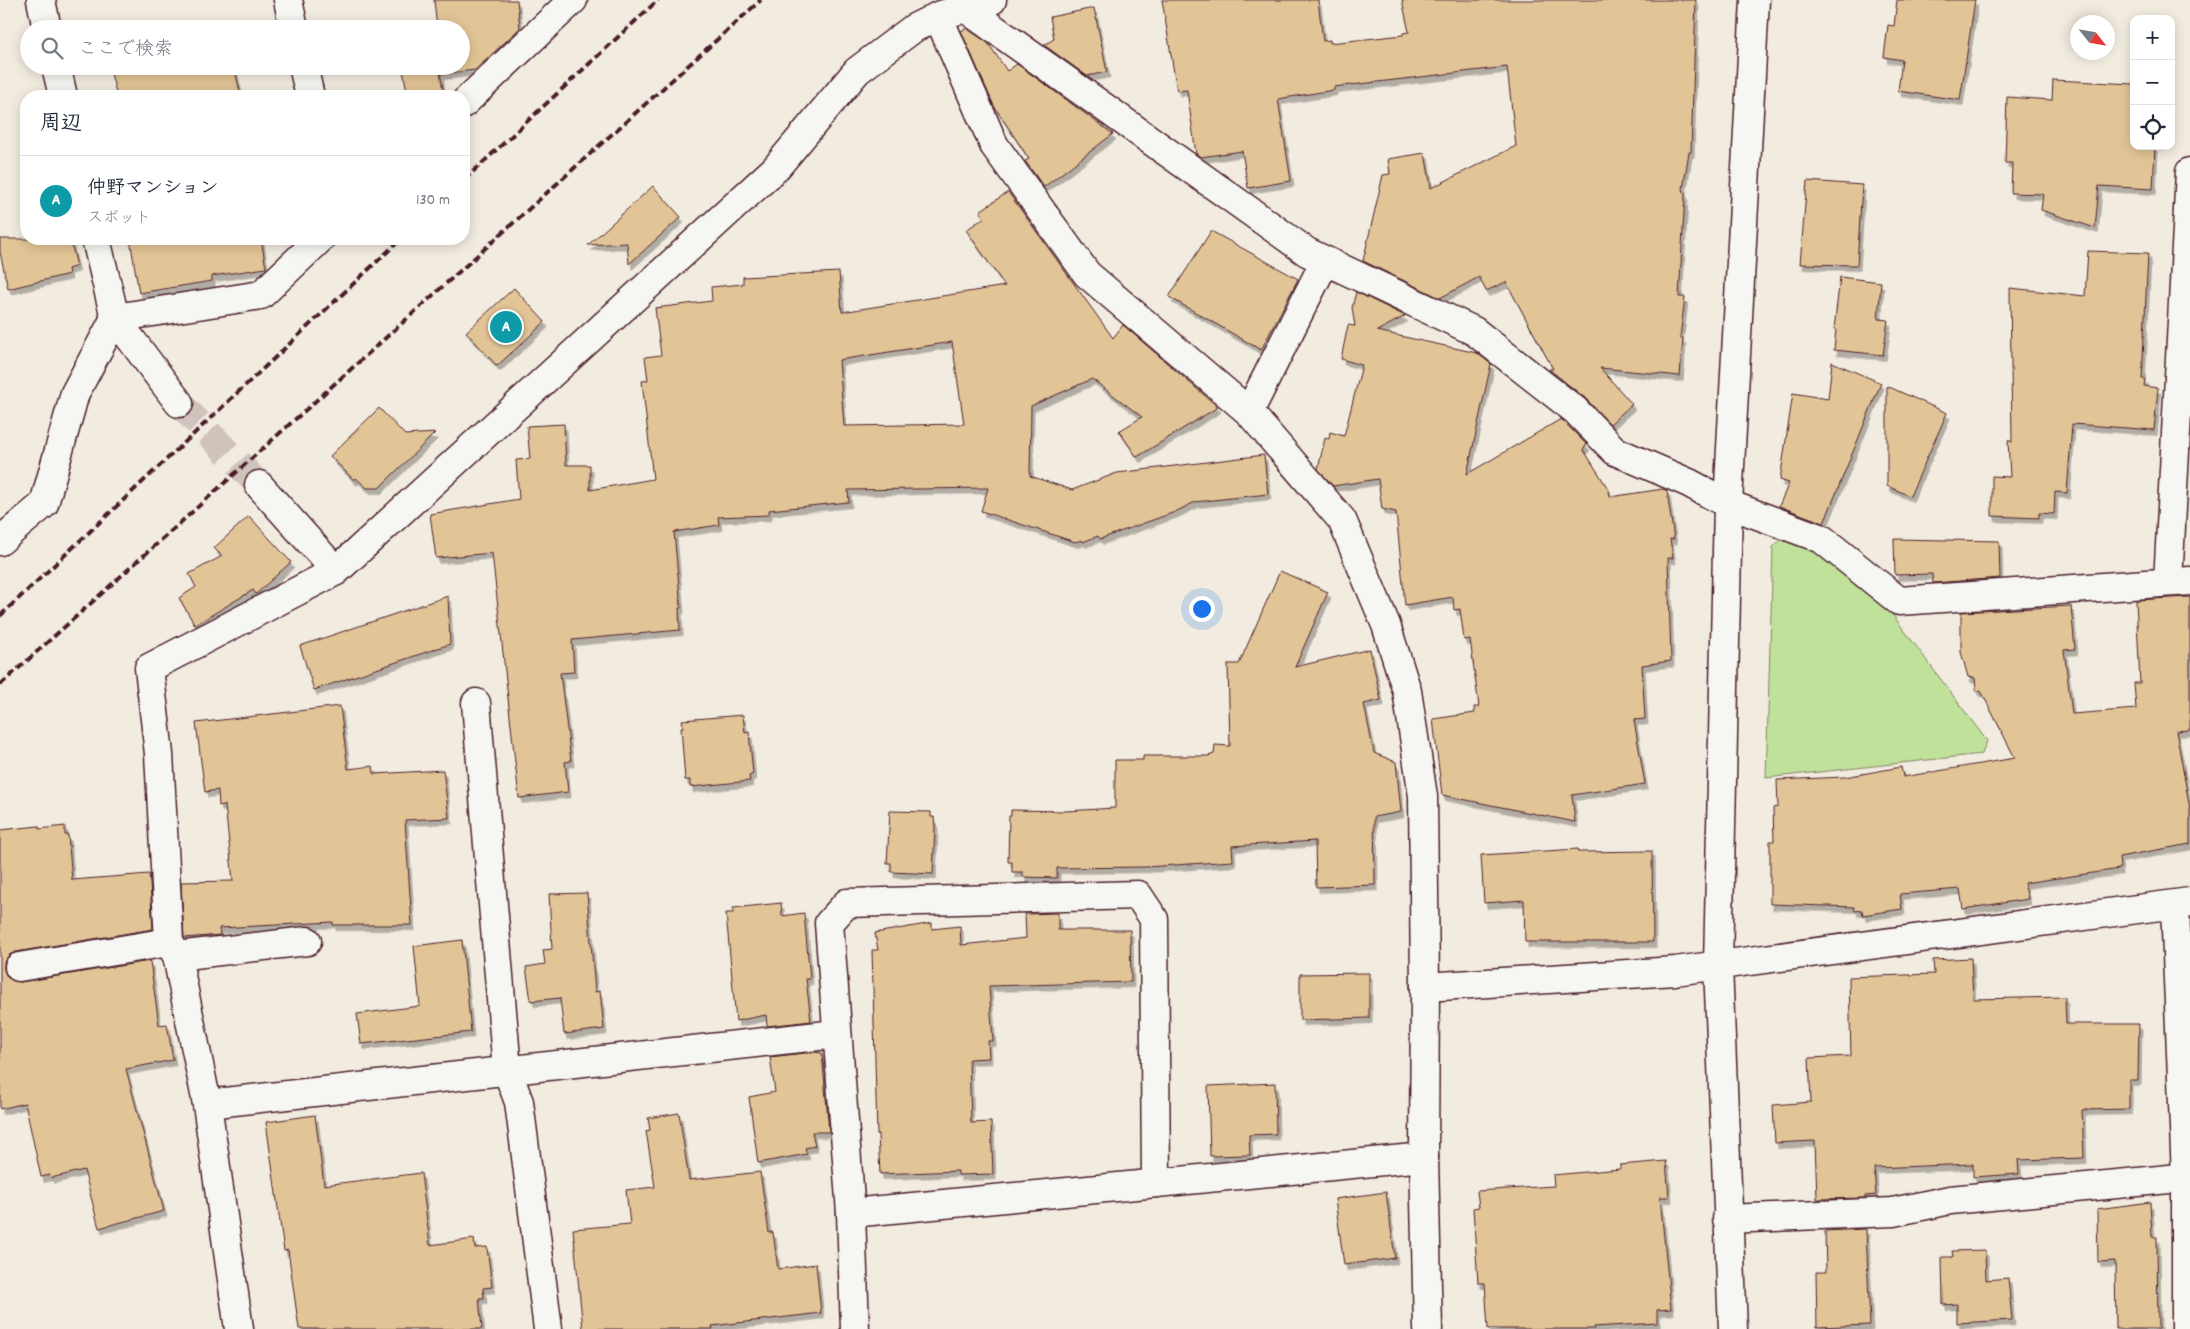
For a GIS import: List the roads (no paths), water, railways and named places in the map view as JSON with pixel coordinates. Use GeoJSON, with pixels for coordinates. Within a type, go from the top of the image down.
{"type":"FeatureCollection","features":[{"type":"Feature","properties":{"kind":"street"},"geometry":{"type":"LineString","coordinates":[[40,0],[45,20]]}},
{"type":"Feature","properties":{"kind":"street"},"geometry":{"type":"LineString","coordinates":[[288,0],[292,20]]}},
{"type":"Feature","properties":{"kind":"street"},"geometry":{"type":"LineString","coordinates":[[470,97],[573,0]]}},
{"type":"Feature","properties":{"kind":"street"},"geometry":{"type":"LineString","coordinates":[[239,1329],[207,1104],[173,949],[159,754],[149,668],[336,571],[775,168],[857,70],[914,28],[938,16],[992,0]]}},
{"type":"Feature","properties":{"kind":"street"},"geometry":{"type":"LineString","coordinates":[[1732,1329],[1718,966],[1728,504],[1755,0]]}},
{"type":"Feature","properties":{"kind":"street"},"geometry":{"type":"LineString","coordinates":[[965,8],[1307,252],[1474,331],[1574,410],[1615,451],[1689,483],[1728,504],[1822,540],[1899,601],[2179,581],[2190,172]]}},
{"type":"Feature","properties":{"kind":"street"},"geometry":{"type":"LineString","coordinates":[[938,16],[994,145],[1087,274],[1249,412],[1342,520],[1386,625],[1407,691],[1423,796],[1424,1156],[1428,1329]]}},
{"type":"Feature","properties":{"kind":"street"},"geometry":{"type":"LineString","coordinates":[[58,75],[62,90]]}},
{"type":"Feature","properties":{"kind":"street"},"geometry":{"type":"LineString","coordinates":[[305,75],[309,90]]}},
{"type":"Feature","properties":{"kind":"street"},"geometry":{"type":"LineString","coordinates":[[97,245],[115,318],[179,403]]}},
{"type":"Feature","properties":{"kind":"street"},"geometry":{"type":"LineString","coordinates":[[115,318],[261,295],[314,245]]}},
{"type":"Feature","properties":{"kind":"street"},"geometry":{"type":"LineString","coordinates":[[1249,412],[1325,261]]}},
{"type":"Feature","properties":{"kind":"street"},"geometry":{"type":"LineString","coordinates":[[0,540],[44,504],[75,393],[115,318]]}},
{"type":"Feature","properties":{"kind":"street"},"geometry":{"type":"LineString","coordinates":[[259,485],[336,571]]}},
{"type":"Feature","properties":{"kind":"street"},"geometry":{"type":"LineString","coordinates":[[476,703],[507,1070],[519,1102],[548,1329]]}},
{"type":"Feature","properties":{"kind":"street"},"geometry":{"type":"LineString","coordinates":[[855,1329],[852,1212],[836,1034],[829,923],[847,903],[1138,895],[1154,919],[1156,1183]]}},
{"type":"Feature","properties":{"kind":"street"},"geometry":{"type":"LineString","coordinates":[[1425,986],[1675,971],[2182,904],[2188,1177],[2186,1329]]}},
{"type":"Feature","properties":{"kind":"street"},"geometry":{"type":"LineString","coordinates":[[19,967],[173,949],[307,941]]}},
{"type":"Feature","properties":{"kind":"street"},"geometry":{"type":"LineString","coordinates":[[207,1104],[836,1034]]}},
{"type":"Feature","properties":{"kind":"street"},"geometry":{"type":"LineString","coordinates":[[852,1212],[1424,1156]]}},
{"type":"Feature","properties":{"kind":"street"},"geometry":{"type":"LineString","coordinates":[[1727,1219],[1893,1212],[1950,1200],[2188,1177]]}},
{"type":"Feature","properties":{"kind":"tunnel"},"geometry":{"type":"LineString","coordinates":[[179,403],[259,485]]}},
{"type":"Feature","properties":{"kind":"railway"},"geometry":{"type":"LineString","coordinates":[[470,174],[658,0]]}},
{"type":"Feature","properties":{"kind":"railway"},"geometry":{"type":"LineString","coordinates":[[0,685],[761,0]]}},
{"type":"Feature","properties":{"kind":"railway"},"geometry":{"type":"LineString","coordinates":[[0,616],[395,245]]}},
{"type":"Feature","properties":{"kind":"place","name":"仲野マンション"},"geometry":{"type":"Point","coordinates":[506,327]}}]}
